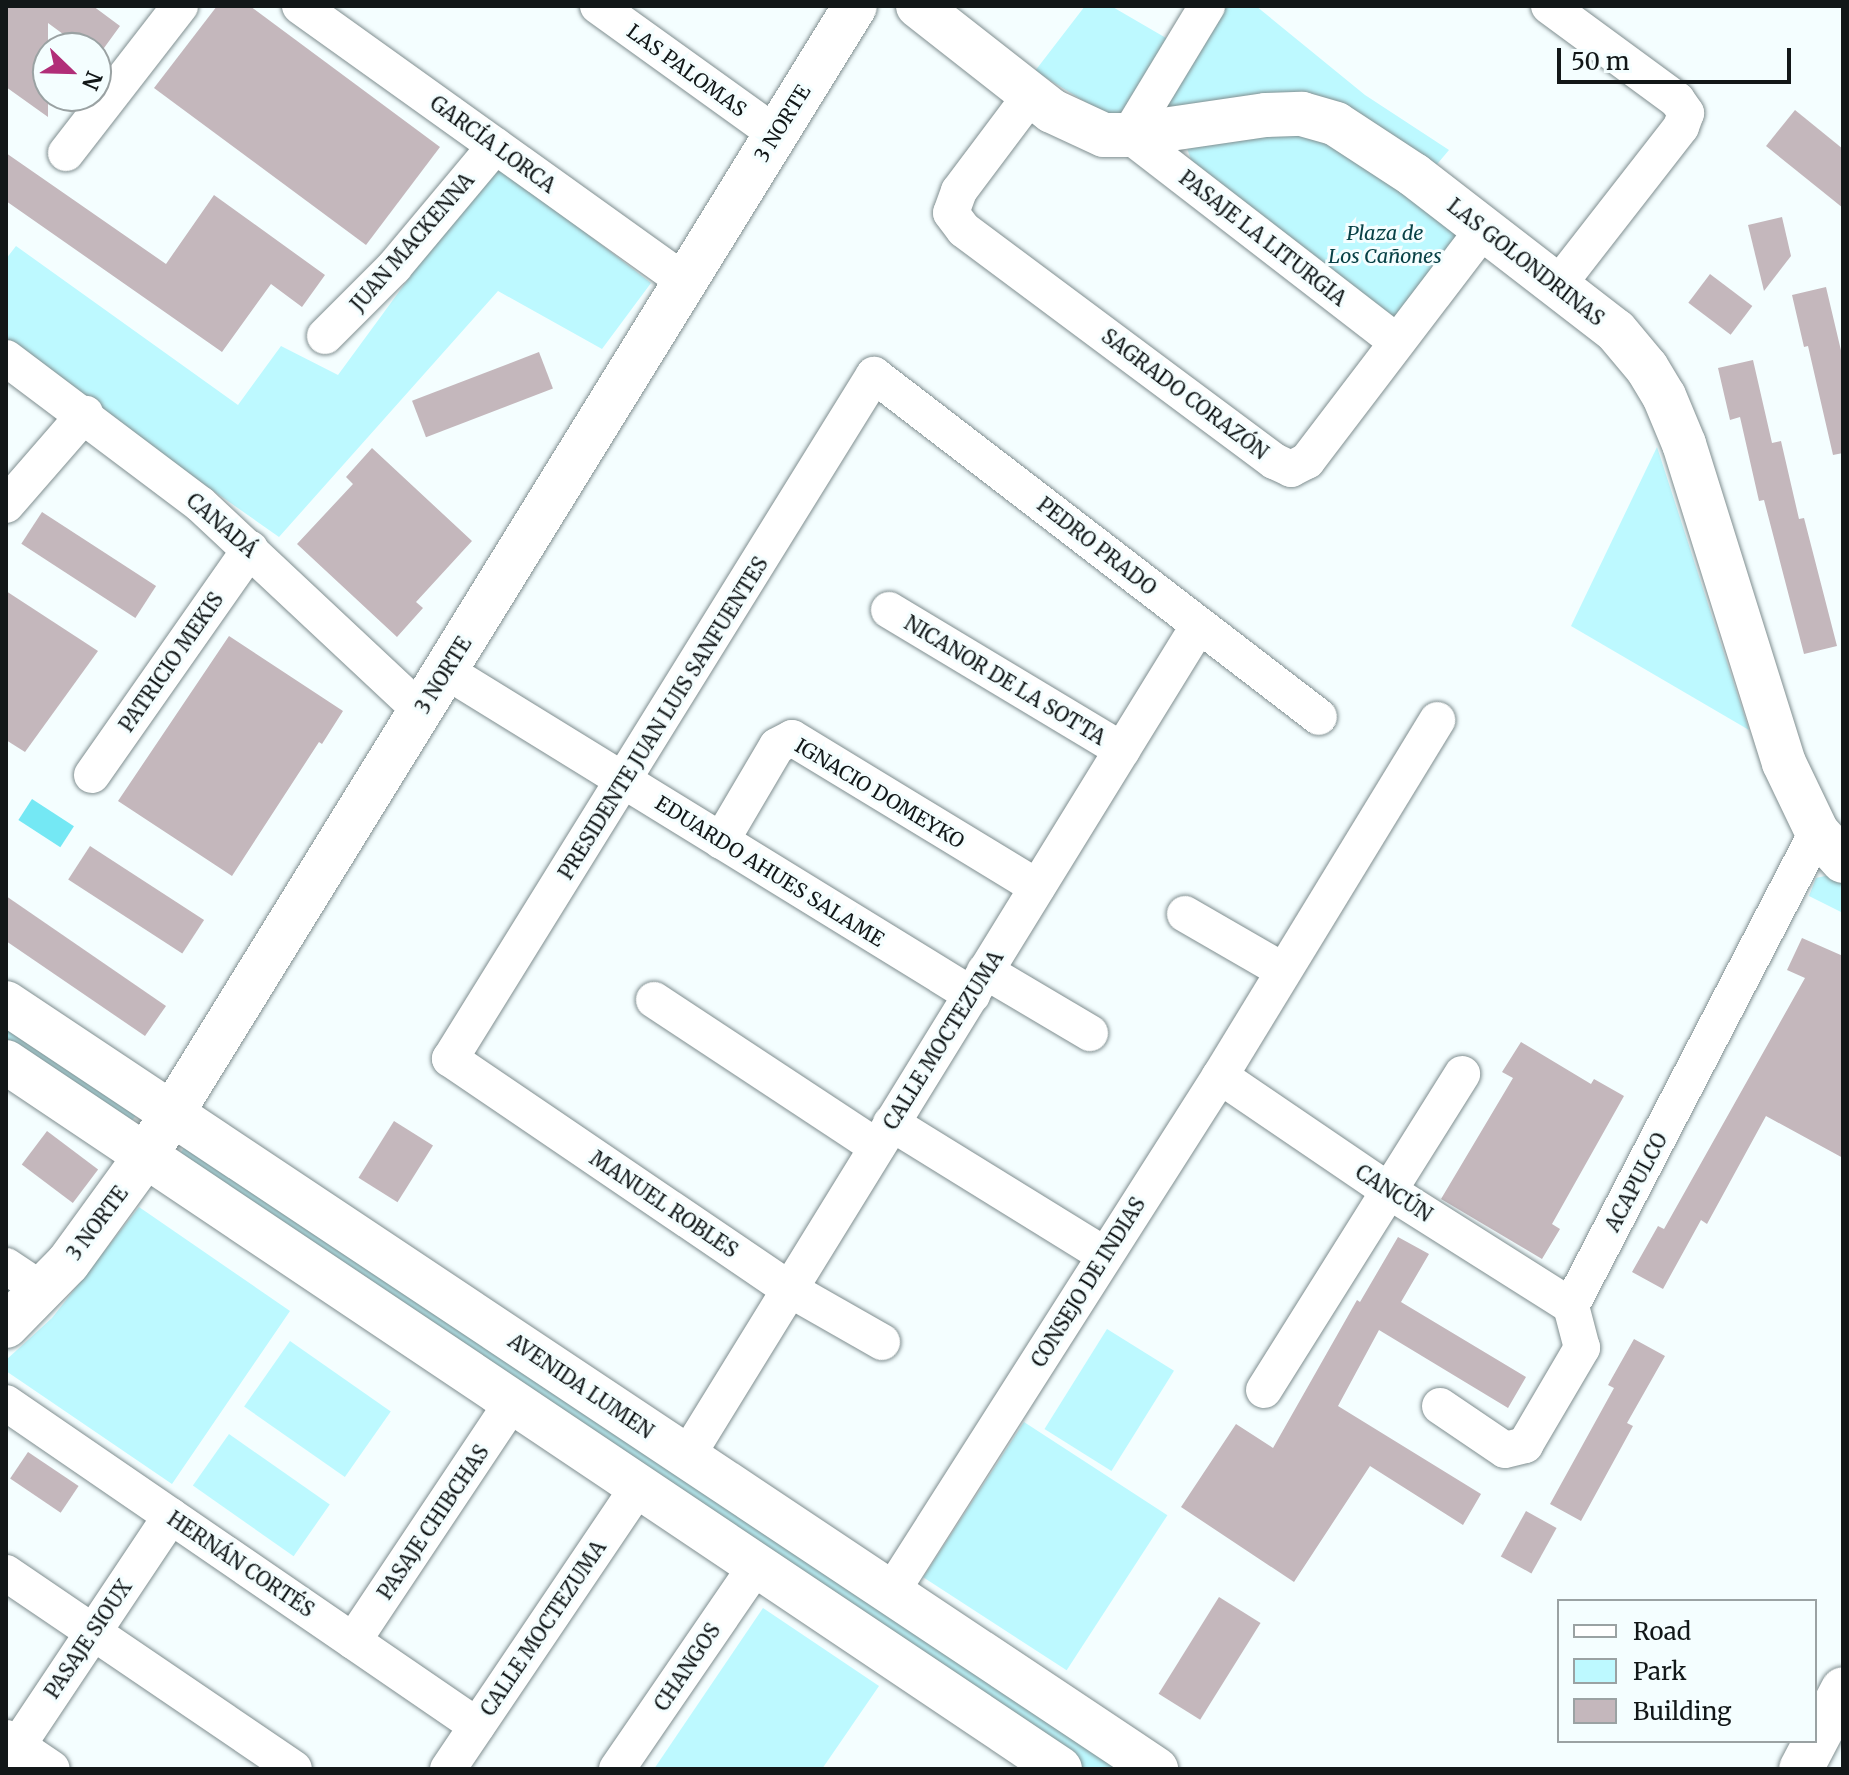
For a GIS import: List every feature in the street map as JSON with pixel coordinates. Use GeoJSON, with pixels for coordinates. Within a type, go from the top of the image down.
{"type":"FeatureCollection","features":[{"type":"Feature","properties":{"kind":"street"},"geometry":{"type":"LineString","coordinates":[[66,153],[180,6]]}},
{"type":"Feature","properties":{"kind":"street","name":"GARCÍA LORCA"},"geometry":{"type":"LineString","coordinates":[[300,6],[685,282]]}},
{"type":"Feature","properties":{"kind":"street","name":"LAS PALOMAS"},"geometry":{"type":"LineString","coordinates":[[598,6],[776,134]]}},
{"type":"Feature","properties":{"kind":"street","name":"3 NORTE"},"geometry":{"type":"LineString","coordinates":[[6,1326],[94,1230],[145,1157],[855,6]]}},
{"type":"Feature","properties":{"kind":"street","name":"LAS GOLONDRINAS"},"geometry":{"type":"LineString","coordinates":[[918,6],[1031,95],[1076,125],[1104,135],[1129,135],[1266,115],[1302,114],[1336,124],[1414,175],[1616,331],[1647,368],[1664,396],[1684,444],[1784,763],[1830,847]]}},
{"type":"Feature","properties":{"kind":"street"},"geometry":{"type":"LineString","coordinates":[[1129,135],[1207,6]]}},
{"type":"Feature","properties":{"kind":"street"},"geometry":{"type":"LineString","coordinates":[[1549,6],[1677,100],[1686,113],[1681,127],[1557,286]]}},
{"type":"Feature","properties":{"kind":"street","name":"SAGRADO CORAZÓN"},"geometry":{"type":"LineString","coordinates":[[1031,95],[959,191],[951,213],[964,230],[1274,461],[1291,469],[1307,461],[1483,230]]}},
{"type":"Feature","properties":{"kind":"street","name":"PASAJE LA LITURGIA"},"geometry":{"type":"LineString","coordinates":[[1129,135],[1396,341]]}},
{"type":"Feature","properties":{"kind":"street","name":"JUAN MACKENNA"},"geometry":{"type":"LineString","coordinates":[[325,336],[394,267],[495,146]]}},
{"type":"Feature","properties":{"kind":"street","name":"CANADÁ"},"geometry":{"type":"LineString","coordinates":[[6,358],[145,459],[250,549],[421,711]]}},
{"type":"Feature","properties":{"kind":"street","name":"PEDRO PRADO"},"geometry":{"type":"LineString","coordinates":[[874,375],[1319,717]]}},
{"type":"Feature","properties":{"kind":"street","name":"PRESIDENTE JUAN LUIS SANFUENTES"},"geometry":{"type":"LineString","coordinates":[[450,1059],[874,375]]}},
{"type":"Feature","properties":{"kind":"street"},"geometry":{"type":"LineString","coordinates":[[6,505],[85,414]]}},
{"type":"Feature","properties":{"kind":"street","name":"PATRICIO MEKIS"},"geometry":{"type":"LineString","coordinates":[[92,775],[250,549]]}},
{"type":"Feature","properties":{"kind":"street","name":"NICANOR DE LA SOTTA"},"geometry":{"type":"LineString","coordinates":[[889,610],[1122,750]]}},
{"type":"Feature","properties":{"kind":"street","name":"CALLE MOCTEZUMA"},"geometry":{"type":"LineString","coordinates":[[687,1456],[1199,625]]}},
{"type":"Feature","properties":{"kind":"street","name":"EDUARDO AHUES SALAME"},"geometry":{"type":"LineString","coordinates":[[446,671],[721,841],[978,983],[1090,1033]]}},
{"type":"Feature","properties":{"kind":"street","name":"CONSEJO DE INDIAS"},"geometry":{"type":"LineString","coordinates":[[892,1591],[1220,1076],[1437,720]]}},
{"type":"Feature","properties":{"kind":"street","name":"IGNACIO DOMEYKO"},"geometry":{"type":"LineString","coordinates":[[721,841],[777,746],[792,738],[1037,887]]}},
{"type":"Feature","properties":{"kind":"street","name":"ACAPULCO"},"geometry":{"type":"LineString","coordinates":[[1571,1306],[1830,847]]}},
{"type":"Feature","properties":{"kind":"street"},"geometry":{"type":"LineString","coordinates":[[1185,914],[1282,970]]}},
{"type":"Feature","properties":{"kind":"street"},"geometry":{"type":"LineString","coordinates":[[654,1000],[884,1135],[1105,1255]]}},
{"type":"Feature","properties":{"kind":"street","name":"AVENIDA LUMEN"},"geometry":{"type":"LineString","coordinates":[[6,1003],[1156,1769]]}},
{"type":"Feature","properties":{"kind":"street","name":"MANUEL ROBLES"},"geometry":{"type":"LineString","coordinates":[[450,1059],[789,1289],[882,1342]]}},
{"type":"Feature","properties":{"kind":"street"},"geometry":{"type":"LineString","coordinates":[[6,1062],[756,1566],[1046,1765]]}},
{"type":"Feature","properties":{"kind":"street"},"geometry":{"type":"LineString","coordinates":[[1264,1390],[1462,1074]]}},
{"type":"Feature","properties":{"kind":"street","name":"CANCÚN"},"geometry":{"type":"LineString","coordinates":[[1220,1076],[1389,1191],[1571,1306]]}},
{"type":"Feature","properties":{"kind":"street"},"geometry":{"type":"LineString","coordinates":[[6,1266],[42,1290]]}},
{"type":"Feature","properties":{"kind":"street"},"geometry":{"type":"LineString","coordinates":[[1440,1406],[1505,1450],[1525,1445],[1582,1348],[1571,1306]]}},
{"type":"Feature","properties":{"kind":"street","name":"HERNÁN CORTÉS"},"geometry":{"type":"LineString","coordinates":[[6,1403],[353,1641],[466,1754]]}},
{"type":"Feature","properties":{"kind":"street","name":"PASAJE CHIBCHAS"},"geometry":{"type":"LineString","coordinates":[[353,1641],[512,1403]]}},
{"type":"Feature","properties":{"kind":"street","name":"CALLE MOCTEZUMA"},"geometry":{"type":"LineString","coordinates":[[466,1754],[638,1487]]}},
{"type":"Feature","properties":{"kind":"street","name":"PASAJE SIOUX"},"geometry":{"type":"LineString","coordinates":[[10,1749],[171,1516]]}},
{"type":"Feature","properties":{"kind":"street","name":"CHANGOS"},"geometry":{"type":"LineString","coordinates":[[617,1769],[756,1566]]}},
{"type":"Feature","properties":{"kind":"street"},"geometry":{"type":"LineString","coordinates":[[6,1573],[294,1769]]}},
{"type":"Feature","properties":{"kind":"street"},"geometry":{"type":"LineString","coordinates":[[1815,1764],[1843,1689]]}},
{"type":"Feature","properties":{"kind":"street"},"geometry":{"type":"LineString","coordinates":[[10,1749],[52,1769]]}},
{"type":"Feature","properties":{"kind":"green space","name":"Plaza de Los Cañones"},"geometry":{"type":"Polygon","coordinates":[[[1085,6],[1111,6],[1197,56],[1226,6],[1256,6],[1365,95],[1449,150],[1433,169],[1347,112],[1118,122],[1035,71],[1085,6]]]}},
{"type":"Feature","properties":{"kind":"green space","name":"Plaza de Los Cañones"},"geometry":{"type":"Polygon","coordinates":[[[1290,128],[1361,152],[1460,228],[1453,254],[1394,331],[1191,160],[1184,139],[1290,128]]]}},
{"type":"Feature","properties":{"kind":"green space"},"geometry":{"type":"Polygon","coordinates":[[[494,162],[651,283],[602,349],[498,291],[279,537],[6,345],[6,259],[16,246],[238,405],[281,346],[338,375],[494,162]]]}},
{"type":"Feature","properties":{"kind":"green space"},"geometry":{"type":"Polygon","coordinates":[[[1657,447],[1749,730],[1571,626],[1657,447]]]}},
{"type":"Feature","properties":{"kind":"green space"},"geometry":{"type":"Polygon","coordinates":[[[1843,872],[1843,913],[1809,896],[1816,878],[1843,872]]]}},
{"type":"Feature","properties":{"kind":"green space"},"geometry":{"type":"Polygon","coordinates":[[[6,1023],[139,1110],[125,1131],[6,1054],[6,1023]]]}},
{"type":"Feature","properties":{"kind":"green space"},"geometry":{"type":"Polygon","coordinates":[[[188,1142],[1118,1769],[1076,1769],[175,1161],[188,1142]]]}},
{"type":"Feature","properties":{"kind":"green space"},"geometry":{"type":"Polygon","coordinates":[[[139,1207],[290,1311],[172,1484],[6,1371],[6,1360],[52,1318],[139,1207]]]}},
{"type":"Feature","properties":{"kind":"green space"},"geometry":{"type":"Polygon","coordinates":[[[1107,1329],[1174,1371],[1111,1471],[1044,1429],[1107,1329]]]}},
{"type":"Feature","properties":{"kind":"green space"},"geometry":{"type":"Polygon","coordinates":[[[290,1341],[391,1412],[345,1477],[244,1407],[290,1341]]]}},
{"type":"Feature","properties":{"kind":"green space"},"geometry":{"type":"Polygon","coordinates":[[[1024,1422],[1167,1515],[1067,1670],[923,1577],[1024,1422]]]}},
{"type":"Feature","properties":{"kind":"green space"},"geometry":{"type":"Polygon","coordinates":[[[229,1434],[330,1505],[294,1556],[193,1486],[229,1434]]]}},
{"type":"Feature","properties":{"kind":"green space"},"geometry":{"type":"Polygon","coordinates":[[[763,1608],[879,1686],[822,1769],[654,1769],[763,1608]]]}},
{"type":"Feature","properties":{"kind":"water"},"geometry":{"type":"Polygon","coordinates":[[[32,799],[74,826],[60,847],[18,820],[32,799]]]}},
{"type":"Feature","properties":{"kind":"building"},"geometry":{"type":"Polygon","coordinates":[[[6,6],[93,6],[120,26],[112,37],[112,32],[60,32],[48,23],[48,32],[32,32],[32,106],[6,87],[6,6]]]}},
{"type":"Feature","properties":{"kind":"building"},"geometry":{"type":"Polygon","coordinates":[[[217,6],[250,6],[440,147],[366,245],[154,88],[217,6]]]}},
{"type":"Feature","properties":{"kind":"building"},"geometry":{"type":"Polygon","coordinates":[[[1795,110],[1843,149],[1843,208],[1766,146],[1795,110]]]}},
{"type":"Feature","properties":{"kind":"building"},"geometry":{"type":"Polygon","coordinates":[[[6,153],[166,264],[214,195],[325,275],[302,307],[271,284],[222,352],[6,201],[6,153]]]}},
{"type":"Feature","properties":{"kind":"building"},"geometry":{"type":"Polygon","coordinates":[[[1782,217],[1791,256],[1764,291],[1748,225],[1782,217]]]}},
{"type":"Feature","properties":{"kind":"building"},"geometry":{"type":"Polygon","coordinates":[[[1710,274],[1752,306],[1731,335],[1688,303],[1710,274]]]}},
{"type":"Feature","properties":{"kind":"building"},"geometry":{"type":"Polygon","coordinates":[[[1826,287],[1843,359],[1843,453],[1833,455],[1808,346],[1804,347],[1792,295],[1826,287]]]}},
{"type":"Feature","properties":{"kind":"building"},"geometry":{"type":"Polygon","coordinates":[[[539,352],[553,388],[426,437],[412,401],[539,352]]]}},
{"type":"Feature","properties":{"kind":"building"},"geometry":{"type":"Polygon","coordinates":[[[1753,360],[1772,443],[1781,441],[1799,519],[1804,518],[1837,646],[1804,654],[1764,500],[1759,501],[1740,417],[1730,420],[1718,368],[1753,360]]]}},
{"type":"Feature","properties":{"kind":"building"},"geometry":{"type":"Polygon","coordinates":[[[372,448],[472,541],[416,602],[423,608],[397,637],[297,544],[353,484],[346,477],[372,448]]]}},
{"type":"Feature","properties":{"kind":"building"},"geometry":{"type":"Polygon","coordinates":[[[42,512],[156,586],[135,618],[21,544],[42,512]]]}},
{"type":"Feature","properties":{"kind":"building"},"geometry":{"type":"Polygon","coordinates":[[[6,591],[98,651],[25,752],[6,740],[6,591]]]}},
{"type":"Feature","properties":{"kind":"building"},"geometry":{"type":"Polygon","coordinates":[[[229,636],[343,711],[322,744],[319,742],[232,876],[118,801],[229,636]]]}},
{"type":"Feature","properties":{"kind":"building"},"geometry":{"type":"Polygon","coordinates":[[[90,846],[204,920],[182,954],[68,880],[90,846]]]}},
{"type":"Feature","properties":{"kind":"building"},"geometry":{"type":"Polygon","coordinates":[[[6,896],[166,1006],[145,1036],[6,941],[6,896]]]}},
{"type":"Feature","properties":{"kind":"building"},"geometry":{"type":"Polygon","coordinates":[[[1802,938],[1843,956],[1843,1158],[1766,1116],[1707,1224],[1701,1220],[1663,1289],[1632,1272],[1658,1226],[1664,1229],[1805,978],[1787,970],[1802,938]]]}},
{"type":"Feature","properties":{"kind":"building"},"geometry":{"type":"Polygon","coordinates":[[[1521,1042],[1591,1084],[1594,1079],[1624,1096],[1552,1224],[1560,1229],[1542,1259],[1441,1199],[1513,1078],[1502,1072],[1521,1042]]]}},
{"type":"Feature","properties":{"kind":"building"},"geometry":{"type":"Polygon","coordinates":[[[394,1121],[433,1145],[398,1202],[358,1178],[394,1121]]]}},
{"type":"Feature","properties":{"kind":"building"},"geometry":{"type":"Polygon","coordinates":[[[47,1131],[98,1170],[73,1203],[22,1165],[47,1131]]]}},
{"type":"Feature","properties":{"kind":"building"},"geometry":{"type":"Polygon","coordinates":[[[1398,1237],[1429,1254],[1401,1302],[1526,1377],[1508,1408],[1379,1330],[1338,1406],[1481,1494],[1463,1525],[1370,1466],[1294,1582],[1181,1507],[1236,1424],[1273,1448],[1357,1300],[1360,1302],[1398,1237]]]}},
{"type":"Feature","properties":{"kind":"building"},"geometry":{"type":"Polygon","coordinates":[[[1634,1339],[1665,1356],[1627,1423],[1633,1426],[1581,1521],[1550,1504],[1614,1388],[1608,1385],[1634,1339]]]}},
{"type":"Feature","properties":{"kind":"building"},"geometry":{"type":"Polygon","coordinates":[[[28,1452],[79,1486],[61,1513],[10,1479],[28,1452]]]}},
{"type":"Feature","properties":{"kind":"building"},"geometry":{"type":"Polygon","coordinates":[[[1526,1511],[1557,1528],[1531,1573],[1501,1556],[1526,1511]]]}},
{"type":"Feature","properties":{"kind":"building"},"geometry":{"type":"Polygon","coordinates":[[[1219,1597],[1261,1623],[1200,1720],[1159,1694],[1219,1597]]]}}]}
